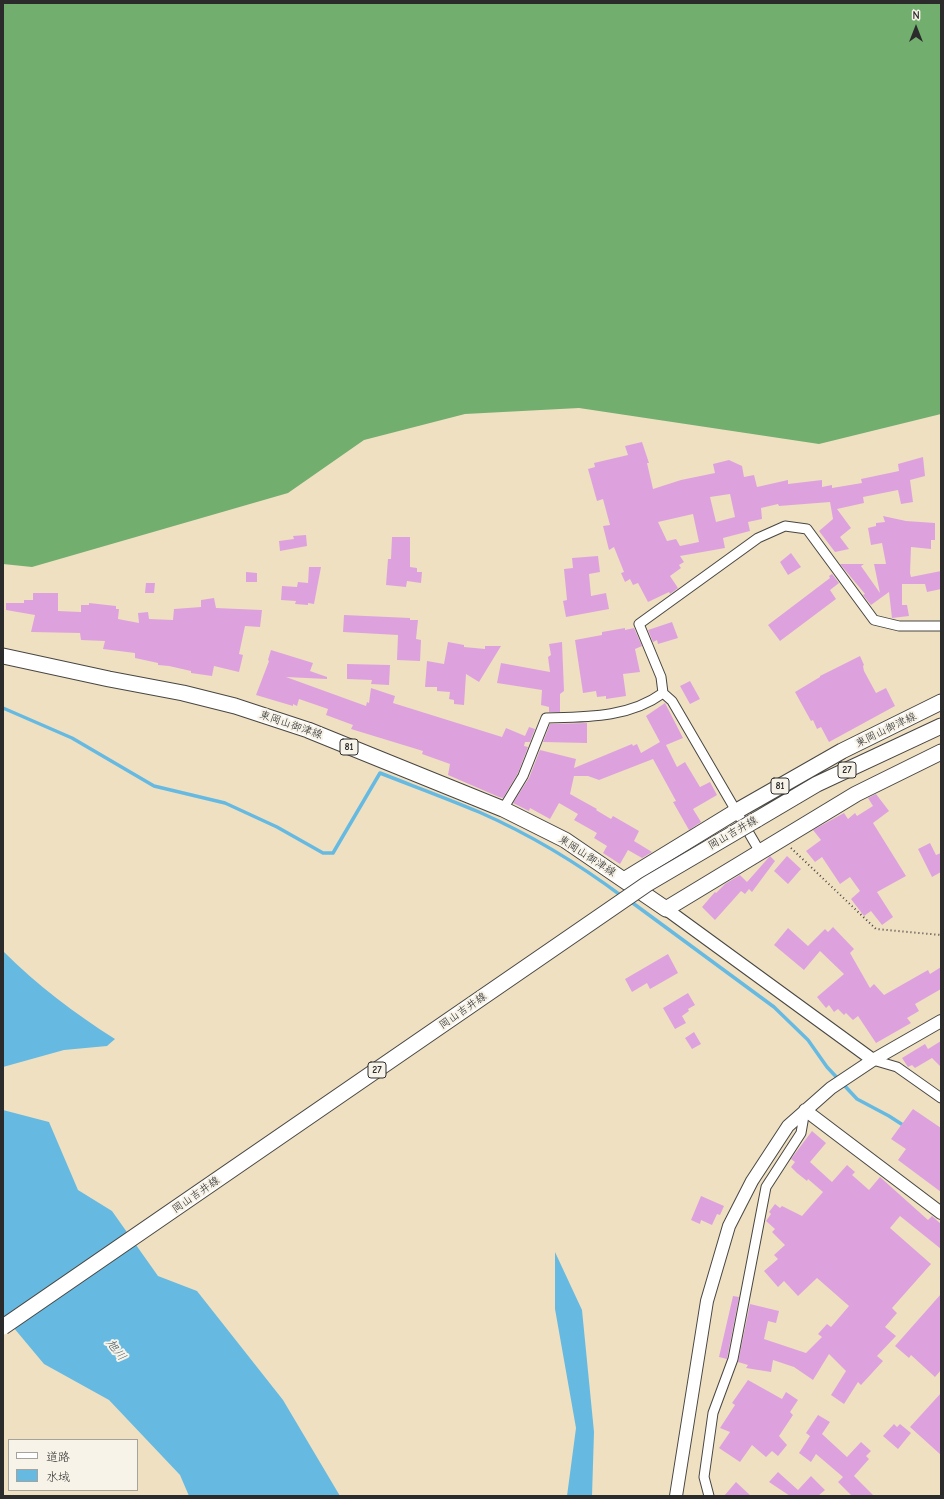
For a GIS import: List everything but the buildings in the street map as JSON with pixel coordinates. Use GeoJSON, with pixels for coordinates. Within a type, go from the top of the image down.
{"type":"FeatureCollection","features":[{"type":"Feature","properties":{"kind":"main road","name":"東岡山御津線"},"geometry":{"type":"LineString","coordinates":[[3,656],[183,693],[235,706],[308,730],[503,809],[565,840],[666,909]]}},
{"type":"Feature","properties":{"kind":"main road","name":"東岡山御津線"},"geometry":{"type":"LineString","coordinates":[[624,880],[735,812],[842,751],[941,702]]}},
{"type":"Feature","properties":{"kind":"main road","name":"岡山吉井線"},"geometry":{"type":"LineString","coordinates":[[3,1327],[647,884],[817,784],[941,726]]}},
{"type":"Feature","properties":{"kind":"main road"},"geometry":{"type":"LineString","coordinates":[[666,909],[856,794],[941,752]]}},
{"type":"Feature","properties":{"kind":"street"},"geometry":{"type":"LineString","coordinates":[[760,852],[735,812],[672,701],[663,693],[661,677],[639,624],[758,538],[785,526],[807,529],[874,620],[899,626],[941,626]]}},
{"type":"Feature","properties":{"kind":"street"},"geometry":{"type":"LineString","coordinates":[[503,809],[523,776],[546,718],[605,716],[650,703],[663,693]]}},
{"type":"Feature","properties":{"kind":"street"},"geometry":{"type":"LineString","coordinates":[[666,909],[873,1060],[896,1067],[941,1098]]}},
{"type":"Feature","properties":{"kind":"street"},"geometry":{"type":"LineString","coordinates":[[676,1496],[707,1301],[729,1226],[752,1181],[788,1126],[805,1110],[831,1088],[873,1060],[941,1021]]}},
{"type":"Feature","properties":{"kind":"street"},"geometry":{"type":"LineString","coordinates":[[805,1110],[941,1213]]}},
{"type":"Feature","properties":{"kind":"street"},"geometry":{"type":"LineString","coordinates":[[709,1496],[704,1477],[713,1413],[733,1359],[766,1187],[802,1133],[805,1110]]}},
{"type":"Feature","properties":{"kind":"path"},"geometry":{"type":"LineString","coordinates":[[781,839],[876,929],[941,935]]}},
{"type":"Feature","properties":{"kind":"green space"},"geometry":{"type":"Polygon","coordinates":[[[3,3],[941,3],[941,414],[819,444],[579,408],[465,414],[364,440],[288,493],[32,567],[3,564],[3,3]]]}},
{"type":"Feature","properties":{"kind":"water"},"geometry":{"type":"Polygon","coordinates":[[[3,951],[56,998],[115,1039],[107,1046],[64,1050],[3,1067],[3,951]]]}},
{"type":"Feature","properties":{"kind":"water","name":"旭川"},"geometry":{"type":"Polygon","coordinates":[[[3,1110],[49,1122],[78,1190],[112,1211],[158,1276],[197,1291],[283,1400],[340,1496],[189,1496],[180,1475],[109,1400],[44,1364],[3,1315],[3,1110]]]}},
{"type":"Feature","properties":{"kind":"water"},"geometry":{"type":"Polygon","coordinates":[[[555,1252],[582,1310],[594,1432],[592,1496],[567,1496],[576,1428],[555,1309],[555,1252]]]}},
{"type":"Feature","properties":{"kind":"waterway"},"geometry":{"type":"LineString","coordinates":[[3,708],[72,738],[154,786],[225,803],[277,827],[323,853],[333,853],[380,773],[479,812],[516,830],[571,861],[623,897]]}},
{"type":"Feature","properties":{"kind":"waterway"},"geometry":{"type":"LineString","coordinates":[[630,901],[774,1007],[808,1040],[827,1067],[857,1099],[906,1127]]}}]}
